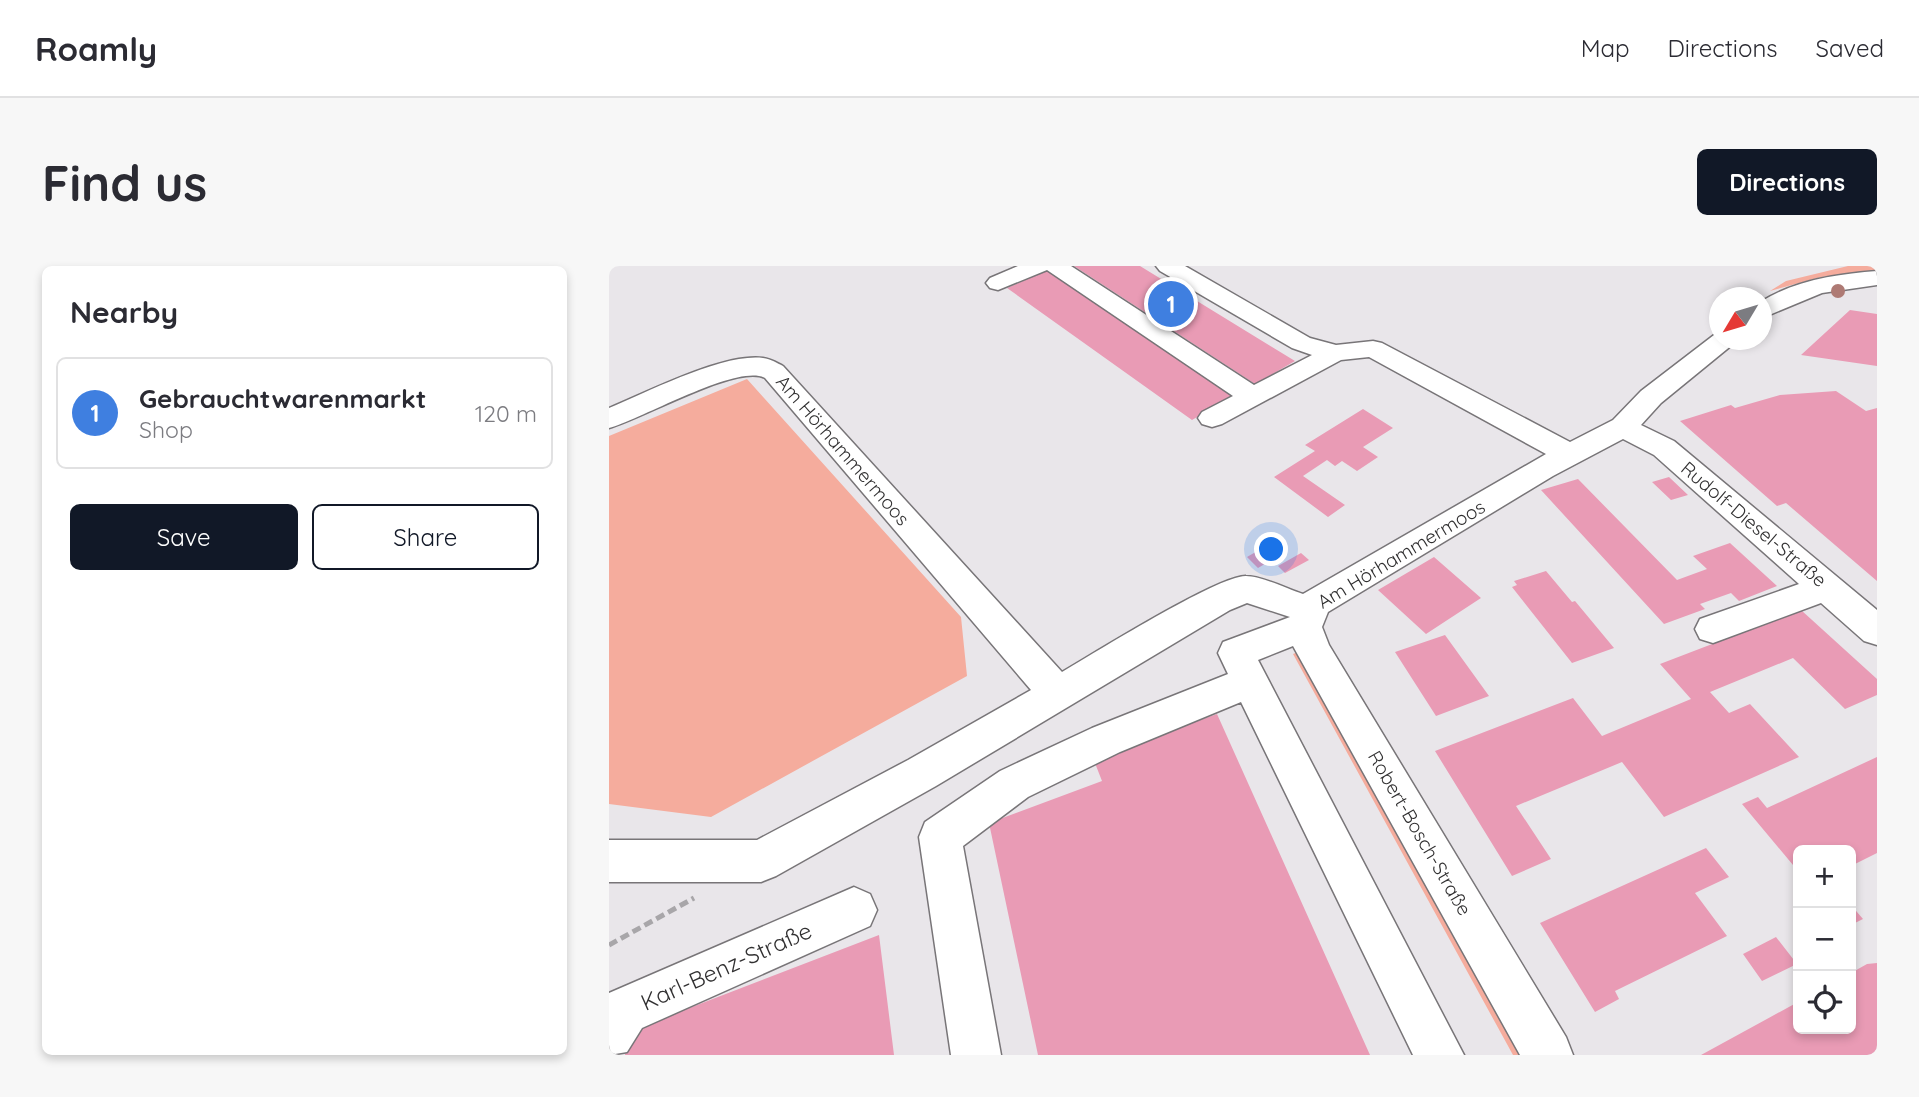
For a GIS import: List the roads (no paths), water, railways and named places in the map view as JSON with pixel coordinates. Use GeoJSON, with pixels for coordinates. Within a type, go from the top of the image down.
{"type":"FeatureCollection","features":[{"type":"Feature","properties":{"kind":"street"},"geometry":{"type":"LineString","coordinates":[[998,283],[1038,266]]}},
{"type":"Feature","properties":{"kind":"street"},"geometry":{"type":"LineString","coordinates":[[1055,266],[1251,395]]}},
{"type":"Feature","properties":{"kind":"street"},"geometry":{"type":"LineString","coordinates":[[1168,266],[1301,343],[1335,352],[1373,349],[1569,454]]}},
{"type":"Feature","properties":{"kind":"street"},"geometry":{"type":"LineString","coordinates":[[1772,304],[1782,297],[1814,287],[1877,278]]}},
{"type":"Feature","properties":{"kind":"street","name":"Am Hörhammermoos"},"geometry":{"type":"LineString","coordinates":[[609,861],[761,861],[922,773],[1056,692],[1218,600],[1246,589],[1307,618],[1316,602],[1353,579],[1569,454],[1623,427],[1651,397],[1710,350]]}},
{"type":"Feature","properties":{"kind":"street"},"geometry":{"type":"LineString","coordinates":[[1212,418],[1335,352]]}},
{"type":"Feature","properties":{"kind":"street","name":"Am Hörhammermoos"},"geometry":{"type":"LineString","coordinates":[[609,418],[724,371],[745,366],[763,366],[774,372],[1056,692]]}},
{"type":"Feature","properties":{"kind":"street","name":"Rudolf-Diesel-Straße"},"geometry":{"type":"LineString","coordinates":[[1623,427],[1664,448],[1876,628]]}},
{"type":"Feature","properties":{"kind":"street"},"geometry":{"type":"LineString","coordinates":[[1713,629],[1828,587]]}},
{"type":"Feature","properties":{"kind":"street"},"geometry":{"type":"LineString","coordinates":[[1307,618],[1236,653],[1439,1055]]}},
{"type":"Feature","properties":{"kind":"street","name":"Robert-Bosch-Straße"},"geometry":{"type":"LineString","coordinates":[[1307,618],[1313,650],[1548,1055]]}},
{"type":"Feature","properties":{"kind":"street"},"geometry":{"type":"LineString","coordinates":[[976,1055],[940,837],[1014,784],[1106,740],[1251,681]]}},
{"type":"Feature","properties":{"kind":"street","name":"Karl-Benz-Straße"},"geometry":{"type":"LineString","coordinates":[[609,1034],[625,1011],[854,910]]}},
{"type":"Feature","properties":{"kind":"place","name":"Gebrauchtwarenmarkt"},"geometry":{"type":"Point","coordinates":[1171,304]}}]}
